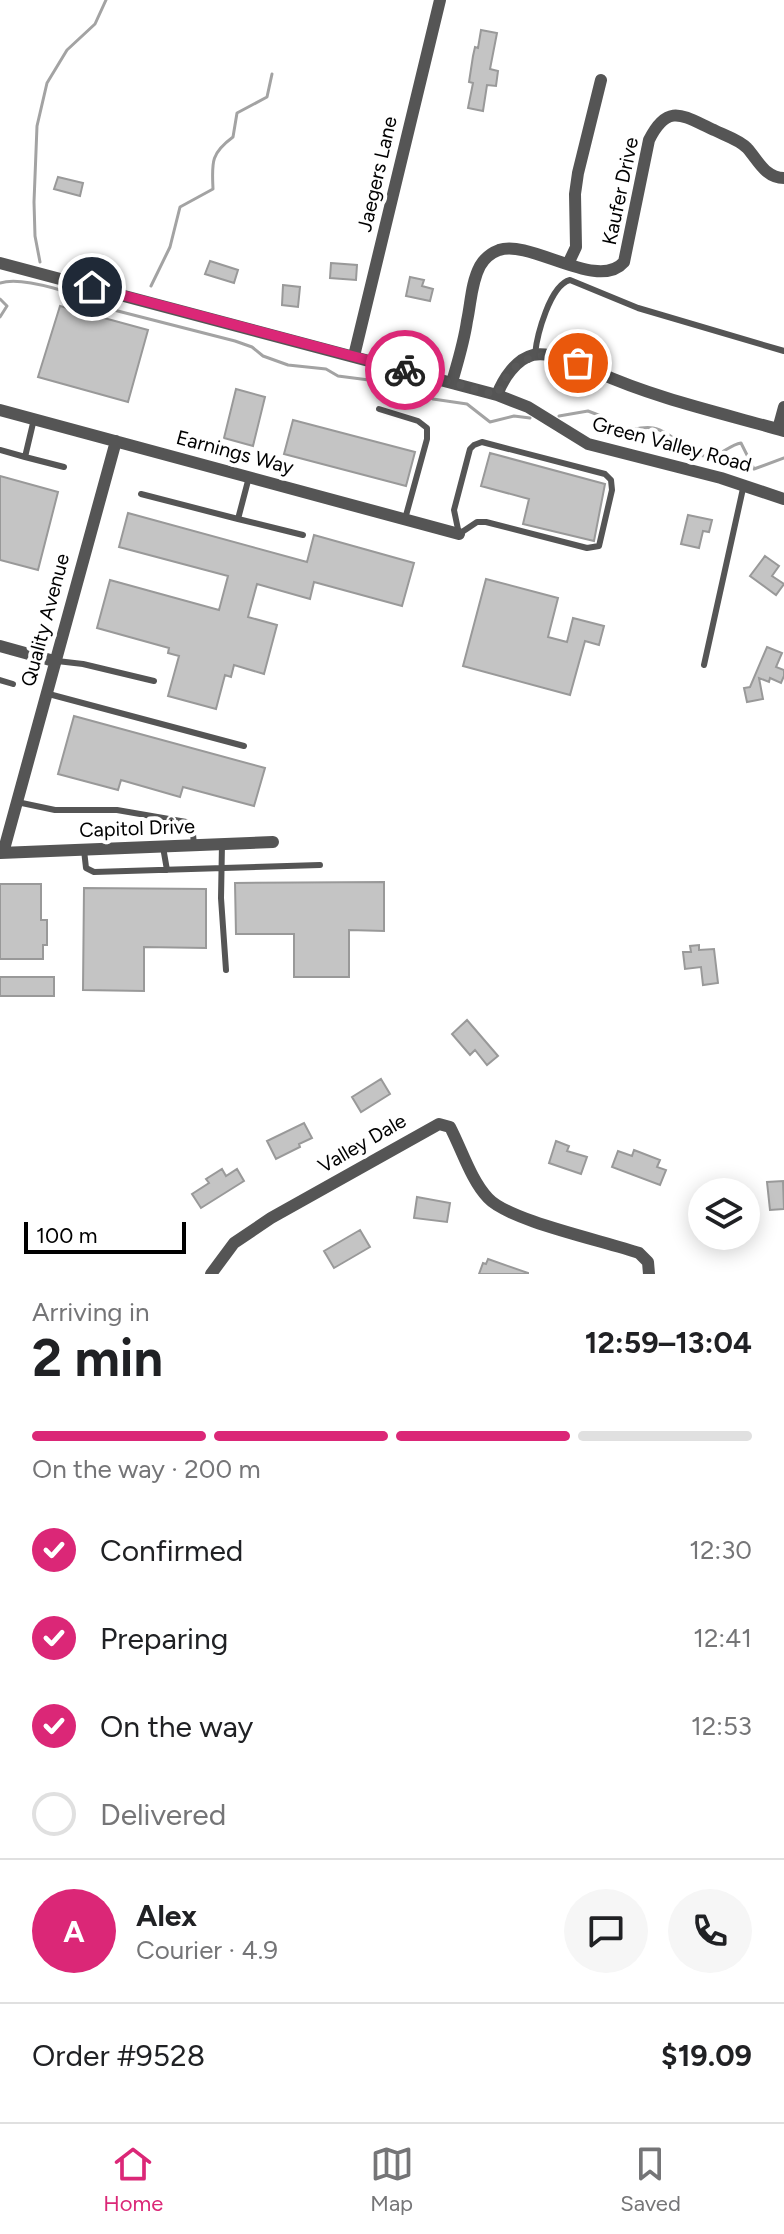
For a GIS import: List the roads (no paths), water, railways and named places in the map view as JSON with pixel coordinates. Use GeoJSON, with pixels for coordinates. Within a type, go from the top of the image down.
{"type":"FeatureCollection","features":[{"type":"Feature","properties":{"kind":"street","name":"Jaegers Lane"},"geometry":{"type":"LineString","coordinates":[[354,356],[440,0]]}},
{"type":"Feature","properties":{"kind":"street","name":"Kaufer Drive"},"geometry":{"type":"LineString","coordinates":[[568,264],[576,247],[575,194],[578,173],[601,80]]}},
{"type":"Feature","properties":{"kind":"street","name":"Kaufer Drive"},"geometry":{"type":"LineString","coordinates":[[452,382],[473,286],[483,261],[498,250],[507,249],[608,271],[624,262],[649,140],[656,126],[666,117],[679,114],[747,147],[756,163],[776,178],[784,178]]}},
{"type":"Feature","properties":{"kind":"street","name":"Green Valley Road"},"geometry":{"type":"LineString","coordinates":[[0,263],[497,395],[540,413],[588,444],[744,484],[784,499]]}},
{"type":"Feature","properties":{"kind":"street"},"geometry":{"type":"LineString","coordinates":[[497,395],[515,367],[535,354],[570,360],[627,385],[781,430],[784,407]]}},
{"type":"Feature","properties":{"kind":"street","name":"Earnings Way"},"geometry":{"type":"LineString","coordinates":[[0,410],[459,534]]}},
{"type":"Feature","properties":{"kind":"street","name":"Quality Avenue"},"geometry":{"type":"LineString","coordinates":[[2,853],[116,441]]}},
{"type":"Feature","properties":{"kind":"street"},"geometry":{"type":"LineString","coordinates":[[0,646],[54,661]]}},
{"type":"Feature","properties":{"kind":"street","name":"Capitol Drive"},"geometry":{"type":"LineString","coordinates":[[2,853],[273,842]]}},
{"type":"Feature","properties":{"kind":"street","name":"Valley Dale"},"geometry":{"type":"LineString","coordinates":[[211,1274],[224,1253],[258,1226],[439,1124],[450,1127],[483,1192],[497,1207],[639,1253],[648,1268]]}},
{"type":"Feature","properties":{"kind":"lane"},"geometry":{"type":"LineString","coordinates":[[535,354],[553,293],[563,282],[570,280],[638,308],[784,351]]}},
{"type":"Feature","properties":{"kind":"lane"},"geometry":{"type":"LineString","coordinates":[[379,409],[418,421],[427,428],[427,439],[405,519]]}},
{"type":"Feature","properties":{"kind":"lane"},"geometry":{"type":"LineString","coordinates":[[25,457],[34,419]]}},
{"type":"Feature","properties":{"kind":"lane"},"geometry":{"type":"LineString","coordinates":[[482,442],[605,474],[611,480],[612,490],[599,546],[595,549],[486,522],[477,522],[459,534],[454,510],[470,449],[482,442]]}},
{"type":"Feature","properties":{"kind":"lane"},"geometry":{"type":"LineString","coordinates":[[0,450],[64,467]]}},
{"type":"Feature","properties":{"kind":"lane"},"geometry":{"type":"LineString","coordinates":[[238,519],[249,477]]}},
{"type":"Feature","properties":{"kind":"lane"},"geometry":{"type":"LineString","coordinates":[[704,665],[744,484]]}},
{"type":"Feature","properties":{"kind":"lane"},"geometry":{"type":"LineString","coordinates":[[141,494],[303,535]]}},
{"type":"Feature","properties":{"kind":"lane"},"geometry":{"type":"LineString","coordinates":[[54,661],[83,664],[154,681]]}},
{"type":"Feature","properties":{"kind":"lane"},"geometry":{"type":"LineString","coordinates":[[0,680],[13,684]]}},
{"type":"Feature","properties":{"kind":"lane"},"geometry":{"type":"LineString","coordinates":[[45,693],[244,746]]}},
{"type":"Feature","properties":{"kind":"lane"},"geometry":{"type":"LineString","coordinates":[[17,802],[55,810],[117,810],[192,823],[194,845]]}},
{"type":"Feature","properties":{"kind":"lane"},"geometry":{"type":"LineString","coordinates":[[222,844],[221,898],[226,970]]}},
{"type":"Feature","properties":{"kind":"lane"},"geometry":{"type":"LineString","coordinates":[[163,847],[167,870]]}},
{"type":"Feature","properties":{"kind":"lane"},"geometry":{"type":"LineString","coordinates":[[84,850],[86,868],[94,872],[320,865]]}},
{"type":"Feature","properties":{"kind":"waterway"},"geometry":{"type":"LineString","coordinates":[[40,262],[34,202],[37,126],[47,83],[67,50],[95,24],[106,0]]}},
{"type":"Feature","properties":{"kind":"waterway"},"geometry":{"type":"LineString","coordinates":[[151,286],[170,247],[180,207],[213,189],[214,160],[233,137],[237,113],[267,97],[272,74]]}},
{"type":"Feature","properties":{"kind":"waterway"},"geometry":{"type":"LineString","coordinates":[[0,283],[23,282],[53,288],[106,308],[235,341],[288,365],[326,369],[338,376],[369,380],[423,392],[433,399],[467,404],[490,422],[514,416],[530,418]]}},
{"type":"Feature","properties":{"kind":"waterway"},"geometry":{"type":"LineString","coordinates":[[0,299],[7,306],[0,317]]}},
{"type":"Feature","properties":{"kind":"waterway"},"geometry":{"type":"LineString","coordinates":[[559,416],[588,411],[601,416],[604,431],[653,428],[705,456],[717,455],[741,443],[754,469],[784,458]]}}]}
